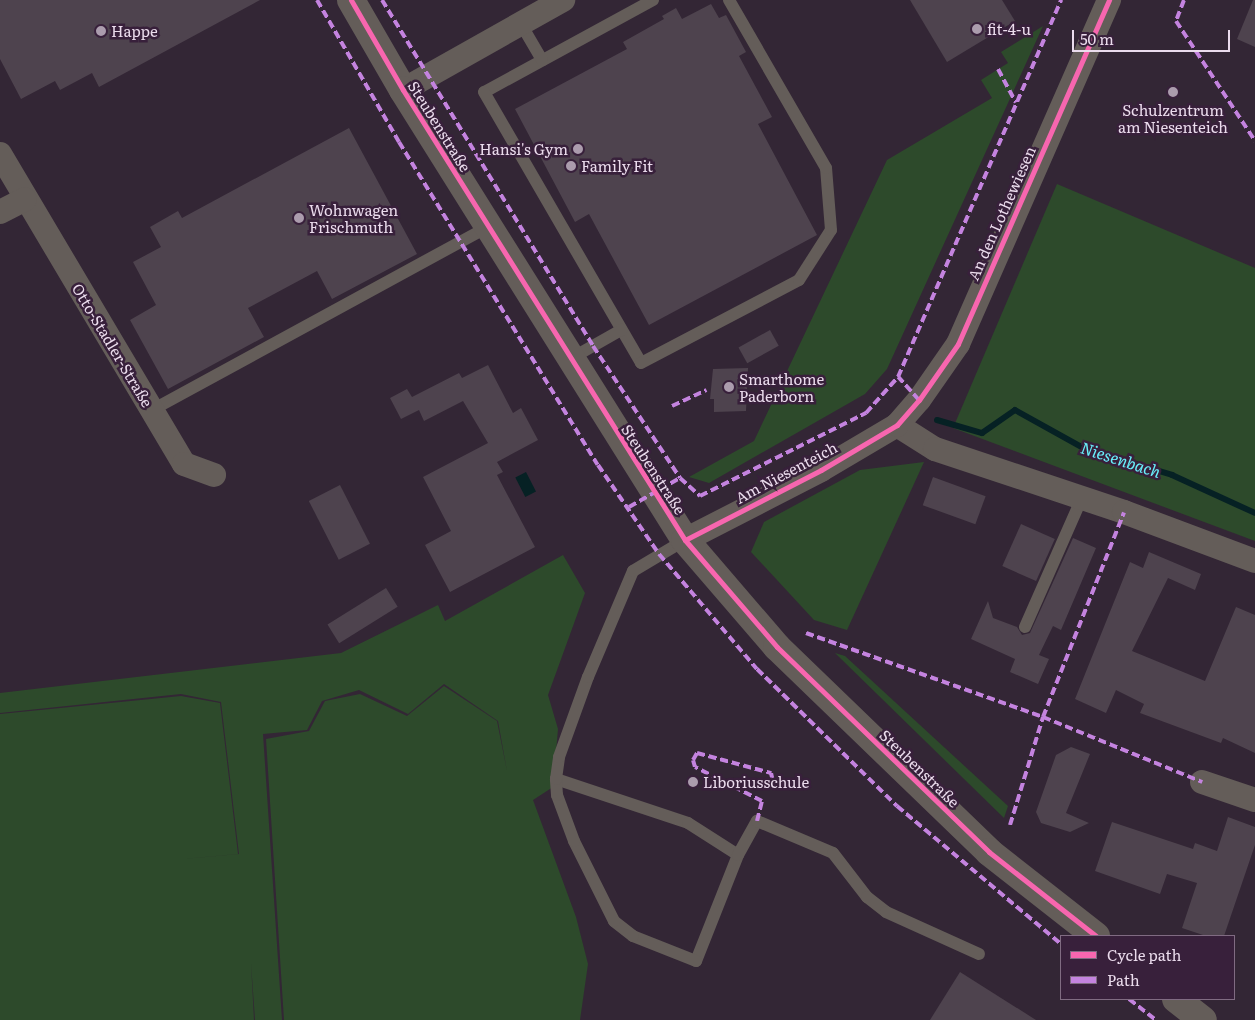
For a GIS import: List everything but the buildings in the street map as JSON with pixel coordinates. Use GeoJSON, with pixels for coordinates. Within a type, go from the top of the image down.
{"type":"FeatureCollection","features":[{"type":"Feature","properties":{"kind":"street","name":"Steubenstraße"},"geometry":{"type":"LineString","coordinates":[[351,0],[403,90],[685,540],[777,647],[989,852],[1095,935]]}},
{"type":"Feature","properties":{"kind":"street","name":"Steubenstraße"},"geometry":{"type":"LineString","coordinates":[[403,90],[563,0]]}},
{"type":"Feature","properties":{"kind":"street","name":"An den Lothewiesen"},"geometry":{"type":"LineString","coordinates":[[897,425],[919,400],[958,344],[1108,0]]}},
{"type":"Feature","properties":{"kind":"street","name":"Otto-Stadler-Straße"},"geometry":{"type":"LineString","coordinates":[[0,154],[184,464],[214,475]]}},
{"type":"Feature","properties":{"kind":"street"},"geometry":{"type":"LineString","coordinates":[[0,212],[25,199]]}},
{"type":"Feature","properties":{"kind":"street"},"geometry":{"type":"LineString","coordinates":[[897,425],[935,449],[1082,498],[1255,561]]}},
{"type":"Feature","properties":{"kind":"street","name":"Am Niesenteich"},"geometry":{"type":"LineString","coordinates":[[685,540],[821,470],[897,425]]}},
{"type":"Feature","properties":{"kind":"street"},"geometry":{"type":"LineString","coordinates":[[1202,782],[1255,800]]}},
{"type":"Feature","properties":{"kind":"street"},"geometry":{"type":"LineString","coordinates":[[1177,1000],[1203,1020]]}},
{"type":"Feature","properties":{"kind":"lane"},"geometry":{"type":"LineString","coordinates":[[652,0],[484,92],[641,364],[799,280],[831,230],[826,168],[729,0]]}},
{"type":"Feature","properties":{"kind":"lane"},"geometry":{"type":"LineString","coordinates":[[521,24],[542,60]]}},
{"type":"Feature","properties":{"kind":"lane"},"geometry":{"type":"LineString","coordinates":[[152,410],[488,227]]}},
{"type":"Feature","properties":{"kind":"lane"},"geometry":{"type":"LineString","coordinates":[[570,359],[621,330]]}},
{"type":"Feature","properties":{"kind":"lane"},"geometry":{"type":"LineString","coordinates":[[1025,627],[1082,498]]}},
{"type":"Feature","properties":{"kind":"lane"},"geometry":{"type":"LineString","coordinates":[[685,540],[633,571],[588,677],[559,756],[556,779],[557,795],[583,858],[614,921],[633,936],[696,961],[738,855],[757,820],[833,854],[867,896],[886,912],[979,954]]}},
{"type":"Feature","properties":{"kind":"lane"},"geometry":{"type":"LineString","coordinates":[[556,779],[688,823],[738,855]]}},
{"type":"Feature","properties":{"kind":"green space"},"geometry":{"type":"Polygon","coordinates":[[[1043,26],[887,369],[865,394],[709,483],[689,477],[754,441],[887,160],[992,98],[981,80],[1008,63],[1001,52],[1043,26]]]}},
{"type":"Feature","properties":{"kind":"green space"},"geometry":{"type":"Polygon","coordinates":[[[1057,184],[1255,268],[1255,541],[953,428],[1057,184]]]}},
{"type":"Feature","properties":{"kind":"green space"},"geometry":{"type":"Polygon","coordinates":[[[924,462],[847,630],[814,620],[751,552],[764,522],[860,470],[924,462]]]}},
{"type":"Feature","properties":{"kind":"green space"},"geometry":{"type":"Polygon","coordinates":[[[563,555],[585,593],[548,695],[558,729],[553,787],[533,800],[576,917],[588,964],[580,1020],[284,1020],[266,739],[309,731],[325,701],[360,694],[407,716],[444,686],[497,721],[507,771],[498,721],[444,684],[408,714],[359,690],[322,701],[307,730],[263,734],[282,1020],[255,1020],[251,963],[254,1020],[0,1020],[0,714],[181,696],[220,703],[238,854],[160,861],[239,854],[221,702],[181,694],[0,713],[0,693],[341,653],[438,605],[445,621],[563,555]]]}},
{"type":"Feature","properties":{"kind":"green space"},"geometry":{"type":"Polygon","coordinates":[[[835,653],[845,656],[1008,806],[1004,818],[835,653]]]}},
{"type":"Feature","properties":{"kind":"shaded area"},"geometry":{"type":"Polygon","coordinates":[[[526,472],[536,492],[525,497],[515,477],[526,472]]]}},
{"type":"Feature","properties":{"kind":"waterway","name":"Niesenbach"},"geometry":{"type":"LineString","coordinates":[[937,420],[982,433],[1015,410],[1085,449],[1172,475],[1255,513]]}},
{"type":"Feature","properties":{"kind":"marked path"},"geometry":{"type":"LineString","coordinates":[[317,0],[399,142],[598,465],[659,554],[757,669],[897,806],[1060,943]]}},
{"type":"Feature","properties":{"kind":"marked path"},"geometry":{"type":"LineString","coordinates":[[382,0],[593,346],[680,478],[700,496],[866,413],[898,377]]}},
{"type":"Feature","properties":{"kind":"marked path"},"geometry":{"type":"LineString","coordinates":[[919,400],[898,377],[1061,0]]}},
{"type":"Feature","properties":{"kind":"marked path"},"geometry":{"type":"LineString","coordinates":[[1184,0],[1176,21],[1255,141]]}},
{"type":"Feature","properties":{"kind":"marked path"},"geometry":{"type":"LineString","coordinates":[[998,69],[1016,103]]}},
{"type":"Feature","properties":{"kind":"marked path"},"geometry":{"type":"LineString","coordinates":[[672,406],[706,390]]}},
{"type":"Feature","properties":{"kind":"marked path"},"geometry":{"type":"LineString","coordinates":[[629,507],[680,478]]}},
{"type":"Feature","properties":{"kind":"marked path"},"geometry":{"type":"LineString","coordinates":[[1010,825],[1043,717],[1124,512]]}},
{"type":"Feature","properties":{"kind":"marked path"},"geometry":{"type":"LineString","coordinates":[[806,633],[1043,717],[1202,782]]}},
{"type":"Feature","properties":{"kind":"marked path"},"geometry":{"type":"LineString","coordinates":[[757,821],[762,801],[695,767],[693,760],[697,753],[771,773],[773,782]]}},
{"type":"Feature","properties":{"kind":"marked path"},"geometry":{"type":"LineString","coordinates":[[1130,1000],[1156,1020]]}},
{"type":"Feature","properties":{"kind":"cycle path"},"geometry":{"type":"LineString","coordinates":[[351,0],[403,90],[685,540],[777,647],[989,852],[1095,935]]}},
{"type":"Feature","properties":{"kind":"cycle path"},"geometry":{"type":"LineString","coordinates":[[685,540],[821,470],[897,425],[919,400],[958,344],[1109,0]]}},
{"type":"Feature","properties":{"kind":"place","name":"fit-4-u"},"geometry":{"type":"Point","coordinates":[977,29]}},
{"type":"Feature","properties":{"kind":"place","name":"Happe"},"geometry":{"type":"Point","coordinates":[101,31]}},
{"type":"Feature","properties":{"kind":"place","name":"Schulzentrum am Niesenteich"},"geometry":{"type":"Point","coordinates":[1173,92]}},
{"type":"Feature","properties":{"kind":"place","name":"Hansi's Gym"},"geometry":{"type":"Point","coordinates":[578,149]}},
{"type":"Feature","properties":{"kind":"place","name":"Family Fit"},"geometry":{"type":"Point","coordinates":[571,166]}},
{"type":"Feature","properties":{"kind":"place","name":"Wohnwagen Frischmuth"},"geometry":{"type":"Point","coordinates":[299,218]}},
{"type":"Feature","properties":{"kind":"place","name":"Smarthome Paderborn"},"geometry":{"type":"Point","coordinates":[729,387]}},
{"type":"Feature","properties":{"kind":"place","name":"Liboriusschule"},"geometry":{"type":"Point","coordinates":[693,782]}}]}
